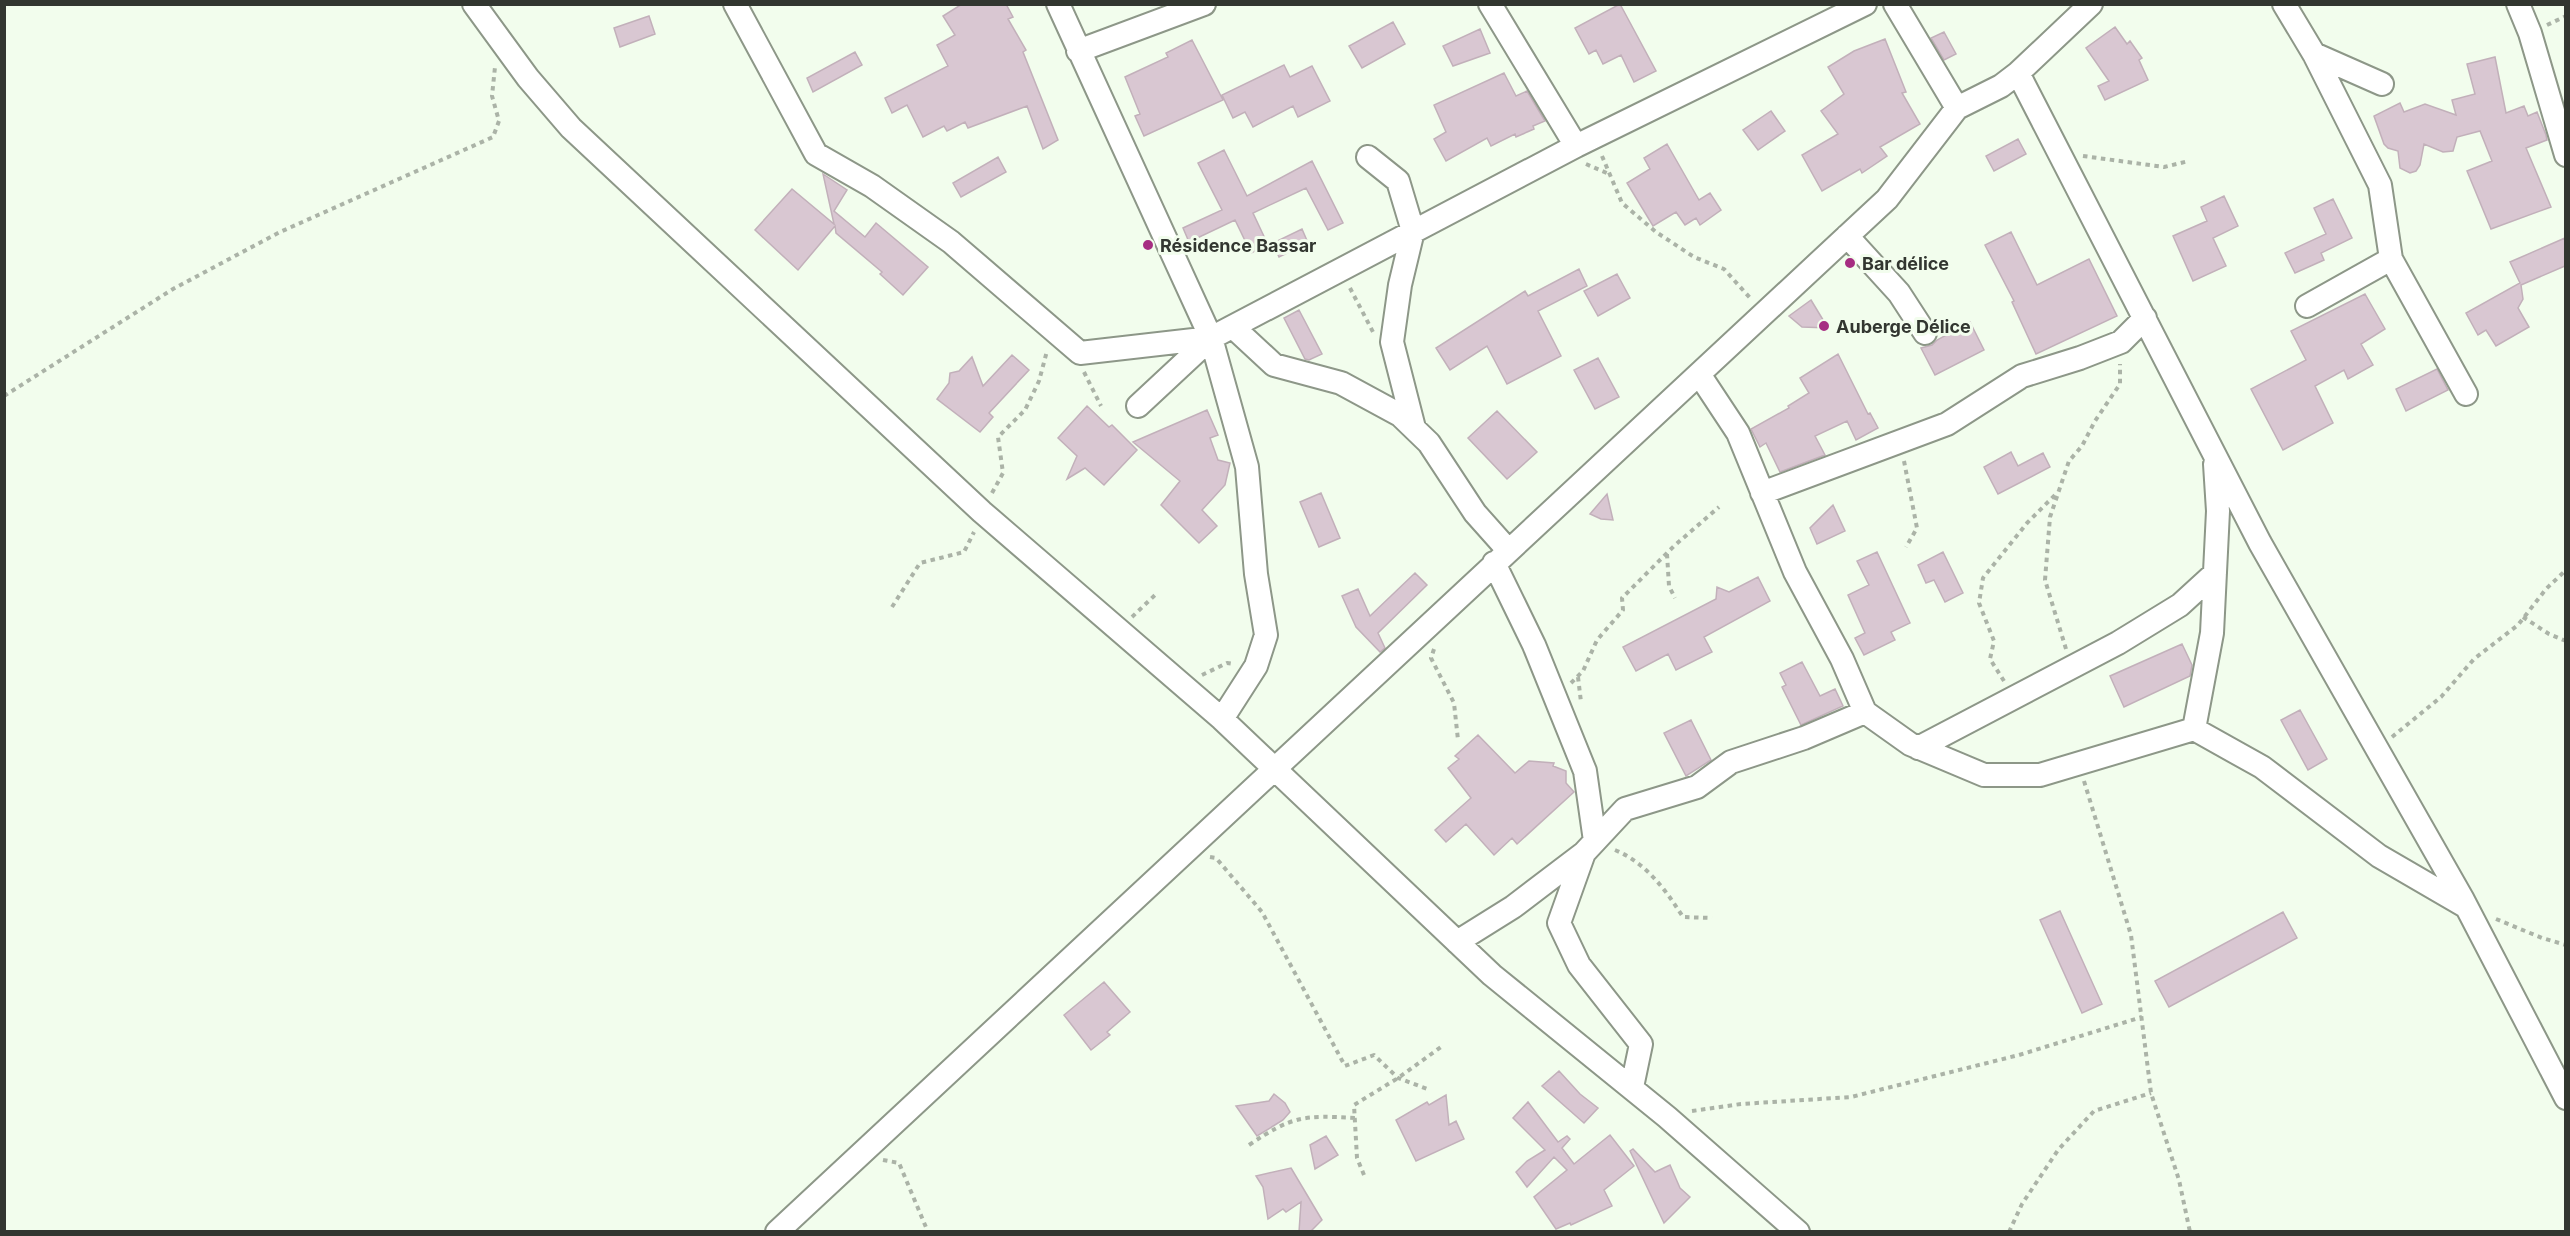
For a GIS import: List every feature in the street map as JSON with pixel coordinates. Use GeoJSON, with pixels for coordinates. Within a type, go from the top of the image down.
{"type":"FeatureCollection","features":[{"type":"Feature","properties":{"kind":"street"},"geometry":{"type":"LineString","coordinates":[[474,4],[528,78],[571,128],[982,512],[1145,651],[1275,767],[1492,975],[1668,1117],[1798,1232]]}},
{"type":"Feature","properties":{"kind":"street"},"geometry":{"type":"LineString","coordinates":[[735,4],[816,154],[872,186],[951,242],[1080,354],[1211,338]]}},
{"type":"Feature","properties":{"kind":"street"},"geometry":{"type":"LineString","coordinates":[[1058,4],[1211,338],[1247,467],[1256,574],[1266,635],[1256,666],[1222,719]]}},
{"type":"Feature","properties":{"kind":"street"},"geometry":{"type":"LineString","coordinates":[[1078,51],[1203,4]]}},
{"type":"Feature","properties":{"kind":"street"},"geometry":{"type":"LineString","coordinates":[[1490,4],[1576,146]]}},
{"type":"Feature","properties":{"kind":"street"},"geometry":{"type":"LineString","coordinates":[[1138,406],[1211,338],[1576,146],[1865,4]]}},
{"type":"Feature","properties":{"kind":"street"},"geometry":{"type":"LineString","coordinates":[[1895,4],[1957,108]]}},
{"type":"Feature","properties":{"kind":"street"},"geometry":{"type":"LineString","coordinates":[[777,1232],[1887,199],[1957,108],[2001,86],[2018,73],[2091,4]]}},
{"type":"Feature","properties":{"kind":"street"},"geometry":{"type":"LineString","coordinates":[[2284,4],[2314,54],[2380,185],[2391,259],[2466,394]]}},
{"type":"Feature","properties":{"kind":"street"},"geometry":{"type":"LineString","coordinates":[[2518,4],[2530,33],[2565,155]]}},
{"type":"Feature","properties":{"kind":"street"},"geometry":{"type":"LineString","coordinates":[[2314,54],[2382,84]]}},
{"type":"Feature","properties":{"kind":"street"},"geometry":{"type":"LineString","coordinates":[[2018,73],[2260,543],[2466,906],[2565,1098]]}},
{"type":"Feature","properties":{"kind":"street"},"geometry":{"type":"LineString","coordinates":[[1368,157],[1398,181],[1413,231],[1400,285],[1392,342],[1414,428]]}},
{"type":"Feature","properties":{"kind":"street"},"geometry":{"type":"LineString","coordinates":[[1847,236],[1899,293],[1925,333]]}},
{"type":"Feature","properties":{"kind":"street"},"geometry":{"type":"LineString","coordinates":[[2307,306],[2391,259]]}},
{"type":"Feature","properties":{"kind":"street"},"geometry":{"type":"LineString","coordinates":[[1762,493],[1947,424],[2022,376],[2080,358],[2121,342],[2145,318]]}},
{"type":"Feature","properties":{"kind":"street"},"geometry":{"type":"LineString","coordinates":[[1233,327],[1274,365],[1341,383],[1400,415],[1429,443],[1501,557],[1585,771],[1590,847],[1559,923],[1579,965],[1641,1044],[1632,1087]]}},
{"type":"Feature","properties":{"kind":"street"},"geometry":{"type":"LineString","coordinates":[[1699,374],[1738,433],[1795,572],[1842,659],[1865,712],[1918,747],[1984,775],[2040,775],[2194,729],[2262,767],[2379,856],[2466,906]]}},
{"type":"Feature","properties":{"kind":"street"},"geometry":{"type":"LineString","coordinates":[[2194,729],[2212,633],[2218,511],[2215,455]]}},
{"type":"Feature","properties":{"kind":"street"},"geometry":{"type":"LineString","coordinates":[[1918,747],[2072,668],[2180,605],[2215,573]]}},
{"type":"Feature","properties":{"kind":"street"},"geometry":{"type":"LineString","coordinates":[[1457,942],[1513,907],[1590,847],[1625,808],[1697,787],[1731,762],[1804,738],[1865,712]]}},
{"type":"Feature","properties":{"kind":"path"},"geometry":{"type":"LineString","coordinates":[[4,396],[173,288],[280,232],[494,137],[499,121],[492,96],[499,38]]}},
{"type":"Feature","properties":{"kind":"path"},"geometry":{"type":"LineString","coordinates":[[1614,127],[1602,156],[1622,203],[1656,232],[1694,257],[1724,269],[1764,314]]}},
{"type":"Feature","properties":{"kind":"path"},"geometry":{"type":"LineString","coordinates":[[2061,153],[2164,167],[2189,161]]}},
{"type":"Feature","properties":{"kind":"path"},"geometry":{"type":"LineString","coordinates":[[1341,269],[1377,340],[1395,356]]}},
{"type":"Feature","properties":{"kind":"path"},"geometry":{"type":"LineString","coordinates":[[892,607],[920,562],[964,552],[1002,473],[998,437],[1025,410],[1039,381],[1053,330]]}},
{"type":"Feature","properties":{"kind":"path"},"geometry":{"type":"LineString","coordinates":[[2072,668],[2045,580],[2050,517],[2069,461],[2082,446],[2095,421],[2120,384],[2121,342]]}},
{"type":"Feature","properties":{"kind":"path"},"geometry":{"type":"LineString","coordinates":[[1080,354],[1080,362],[1101,406]]}},
{"type":"Feature","properties":{"kind":"path"},"geometry":{"type":"LineString","coordinates":[[1900,440],[1917,528],[1906,547]]}},
{"type":"Feature","properties":{"kind":"path"},"geometry":{"type":"LineString","coordinates":[[1999,707],[2005,683],[1990,659],[1994,641],[1979,603],[1983,578],[2015,537],[2058,493]]}},
{"type":"Feature","properties":{"kind":"path"},"geometry":{"type":"LineString","coordinates":[[1555,697],[1583,671],[1597,640],[1623,610],[1622,598],[1666,553],[1719,507]]}},
{"type":"Feature","properties":{"kind":"path"},"geometry":{"type":"LineString","coordinates":[[1666,553],[1669,586],[1675,598]]}},
{"type":"Feature","properties":{"kind":"path"},"geometry":{"type":"LineString","coordinates":[[2377,750],[2441,697],[2474,659],[2518,625],[2546,589],[2565,570]]}},
{"type":"Feature","properties":{"kind":"path"},"geometry":{"type":"LineString","coordinates":[[1119,630],[1155,595]]}},
{"type":"Feature","properties":{"kind":"path"},"geometry":{"type":"LineString","coordinates":[[2523,617],[2549,634],[2565,640]]}},
{"type":"Feature","properties":{"kind":"path"},"geometry":{"type":"LineString","coordinates":[[1435,647],[1431,658],[1454,703],[1458,740]]}},
{"type":"Feature","properties":{"kind":"path"},"geometry":{"type":"LineString","coordinates":[[1182,684],[1227,663],[1256,666]]}},
{"type":"Feature","properties":{"kind":"path"},"geometry":{"type":"LineString","coordinates":[[2079,762],[2131,935],[2151,1093],[2179,1180],[2190,1232]]}},
{"type":"Feature","properties":{"kind":"path"},"geometry":{"type":"LineString","coordinates":[[1590,847],[1632,857],[1663,887],[1683,916],[1713,918]]}},
{"type":"Feature","properties":{"kind":"path"},"geometry":{"type":"LineString","coordinates":[[1215,858],[1262,912],[1345,1066],[1374,1054],[1398,1078],[1430,1090]]}},
{"type":"Feature","properties":{"kind":"path"},"geometry":{"type":"LineString","coordinates":[[2466,906],[2542,938],[2565,945]]}},
{"type":"Feature","properties":{"kind":"path"},"geometry":{"type":"LineString","coordinates":[[1668,1117],[1741,1104],[1851,1097],[2019,1056],[2142,1017]]}},
{"type":"Feature","properties":{"kind":"path"},"geometry":{"type":"LineString","coordinates":[[1364,1175],[1357,1158],[1354,1105],[1398,1078],[1441,1047]]}},
{"type":"Feature","properties":{"kind":"path"},"geometry":{"type":"LineString","coordinates":[[2009,1232],[2022,1204],[2058,1150],[2094,1111],[2151,1093]]}},
{"type":"Feature","properties":{"kind":"path"},"geometry":{"type":"LineString","coordinates":[[1249,1145],[1292,1120],[1312,1116],[1355,1118]]}},
{"type":"Feature","properties":{"kind":"path"},"geometry":{"type":"LineString","coordinates":[[858,1156],[899,1163],[928,1232]]}},
{"type":"Feature","properties":{"kind":"building"},"geometry":{"type":"Polygon","coordinates":[[[962,4],[1006,4],[1013,17],[1008,19],[1026,50],[1023,52],[1058,140],[1043,149],[1027,106],[968,128],[965,122],[947,131],[944,126],[923,137],[907,105],[892,113],[885,98],[948,66],[937,45],[955,35],[943,16],[962,4]]]}},
{"type":"Feature","properties":{"kind":"building"},"geometry":{"type":"Polygon","coordinates":[[[1620,4],[1656,71],[1634,82],[1621,55],[1603,64],[1596,50],[1589,54],[1575,28],[1620,4]]]}},
{"type":"Feature","properties":{"kind":"building"},"geometry":{"type":"Polygon","coordinates":[[[649,16],[655,34],[620,47],[614,28],[649,16]]]}},
{"type":"Feature","properties":{"kind":"building"},"geometry":{"type":"Polygon","coordinates":[[[1393,22],[1405,44],[1362,68],[1349,46],[1393,22]]]}},
{"type":"Feature","properties":{"kind":"building"},"geometry":{"type":"Polygon","coordinates":[[[2115,27],[2127,44],[2130,41],[2142,58],[2139,60],[2148,80],[2105,100],[2098,86],[2109,81],[2086,48],[2115,27]]]}},
{"type":"Feature","properties":{"kind":"building"},"geometry":{"type":"Polygon","coordinates":[[[1480,29],[1490,53],[1453,66],[1443,46],[1480,29]]]}},
{"type":"Feature","properties":{"kind":"building"},"geometry":{"type":"Polygon","coordinates":[[[1944,32],[1956,54],[1944,60],[1931,38],[1944,32]]]}},
{"type":"Feature","properties":{"kind":"building"},"geometry":{"type":"Polygon","coordinates":[[[1885,39],[1906,92],[1902,93],[1920,124],[1880,147],[1887,156],[1862,173],[1860,169],[1822,191],[1802,155],[1838,134],[1821,111],[1844,94],[1828,67],[1854,51],[1885,39]]]}},
{"type":"Feature","properties":{"kind":"building"},"geometry":{"type":"Polygon","coordinates":[[[1192,40],[1223,100],[1144,136],[1135,116],[1140,114],[1125,77],[1168,57],[1166,53],[1192,40]]]}},
{"type":"Feature","properties":{"kind":"building"},"geometry":{"type":"Polygon","coordinates":[[[855,52],[862,65],[813,92],[807,78],[855,52]]]}},
{"type":"Feature","properties":{"kind":"building"},"geometry":{"type":"Polygon","coordinates":[[[2495,57],[2506,113],[2524,106],[2528,116],[2537,112],[2546,135],[2547,140],[2526,148],[2551,207],[2491,229],[2467,171],[2492,161],[2480,131],[2457,137],[2453,151],[2443,152],[2424,144],[2420,165],[2416,171],[2410,173],[2400,168],[2398,151],[2384,144],[2374,116],[2400,103],[2404,112],[2425,104],[2456,115],[2452,100],[2475,94],[2467,64],[2495,57]]]}},
{"type":"Feature","properties":{"kind":"building"},"geometry":{"type":"Polygon","coordinates":[[[1284,65],[1290,77],[1312,66],[1330,101],[1298,117],[1293,106],[1253,127],[1245,112],[1233,118],[1222,95],[1284,65]]]}},
{"type":"Feature","properties":{"kind":"building"},"geometry":{"type":"Polygon","coordinates":[[[1504,73],[1516,96],[1527,91],[1545,121],[1533,126],[1534,129],[1516,137],[1515,134],[1491,146],[1487,138],[1446,161],[1434,139],[1446,132],[1434,105],[1504,73]]]}},
{"type":"Feature","properties":{"kind":"building"},"geometry":{"type":"Polygon","coordinates":[[[1771,111],[1785,131],[1758,150],[1743,130],[1771,111]]]}},
{"type":"Feature","properties":{"kind":"building"},"geometry":{"type":"Polygon","coordinates":[[[2018,139],[2026,154],[1994,171],[1986,156],[2018,139]]]}},
{"type":"Feature","properties":{"kind":"building"},"geometry":{"type":"Polygon","coordinates":[[[1667,144],[1699,200],[1710,193],[1721,210],[1700,225],[1696,218],[1685,225],[1676,212],[1653,226],[1627,183],[1650,169],[1644,158],[1667,144]]]}},
{"type":"Feature","properties":{"kind":"building"},"geometry":{"type":"Polygon","coordinates":[[[1224,150],[1247,196],[1312,161],[1343,223],[1328,230],[1306,188],[1253,213],[1268,245],[1251,253],[1235,220],[1189,242],[1183,228],[1222,210],[1198,163],[1224,150]]]}},
{"type":"Feature","properties":{"kind":"building"},"geometry":{"type":"Polygon","coordinates":[[[998,157],[1006,172],[961,197],[953,183],[998,157]]]}},
{"type":"Feature","properties":{"kind":"building"},"geometry":{"type":"Polygon","coordinates":[[[823,174],[847,190],[834,211],[865,237],[876,223],[928,267],[903,295],[880,274],[882,272],[836,233],[835,226],[798,270],[755,230],[792,189],[834,224],[823,174]]]}},
{"type":"Feature","properties":{"kind":"building"},"geometry":{"type":"Polygon","coordinates":[[[2224,196],[2238,226],[2213,238],[2226,266],[2193,281],[2173,236],[2207,221],[2201,207],[2224,196]]]}},
{"type":"Feature","properties":{"kind":"building"},"geometry":{"type":"Polygon","coordinates":[[[2333,199],[2352,238],[2321,253],[2324,260],[2295,273],[2285,253],[2326,234],[2314,208],[2333,199]]]}},
{"type":"Feature","properties":{"kind":"building"},"geometry":{"type":"Polygon","coordinates":[[[1302,229],[1308,243],[1279,257],[1273,243],[1302,229]]]}},
{"type":"Feature","properties":{"kind":"building"},"geometry":{"type":"Polygon","coordinates":[[[2011,232],[2037,285],[2089,259],[2117,316],[2036,354],[2012,302],[2014,301],[1985,245],[2011,232]]]}},
{"type":"Feature","properties":{"kind":"building"},"geometry":{"type":"Polygon","coordinates":[[[2565,238],[2565,266],[2521,285],[2523,299],[2518,308],[2529,327],[2496,346],[2486,330],[2478,335],[2466,313],[2520,283],[2510,262],[2565,238]]]}},
{"type":"Feature","properties":{"kind":"building"},"geometry":{"type":"Polygon","coordinates":[[[1579,269],[1587,286],[1538,311],[1561,356],[1507,384],[1487,346],[1450,370],[1436,348],[1525,291],[1528,296],[1579,269]]]}},
{"type":"Feature","properties":{"kind":"building"},"geometry":{"type":"Polygon","coordinates":[[[1617,274],[1630,298],[1598,316],[1584,291],[1617,274]]]}},
{"type":"Feature","properties":{"kind":"building"},"geometry":{"type":"Polygon","coordinates":[[[2365,294],[2385,329],[2361,344],[2373,365],[2348,379],[2344,370],[2315,386],[2333,423],[2283,450],[2251,389],[2306,360],[2291,331],[2365,294]]]}},
{"type":"Feature","properties":{"kind":"building"},"geometry":{"type":"Polygon","coordinates":[[[1811,300],[1828,328],[1802,327],[1789,316],[1811,300]]]}},
{"type":"Feature","properties":{"kind":"building"},"geometry":{"type":"Polygon","coordinates":[[[1299,310],[1322,354],[1309,360],[1305,359],[1284,318],[1299,310]]]}},
{"type":"Feature","properties":{"kind":"building"},"geometry":{"type":"Polygon","coordinates":[[[1970,322],[1984,350],[1935,375],[1921,348],[1932,345],[1970,322]]]}},
{"type":"Feature","properties":{"kind":"building"},"geometry":{"type":"Polygon","coordinates":[[[1838,354],[1868,414],[1870,413],[1878,428],[1856,440],[1847,421],[1815,436],[1825,455],[1780,472],[1766,443],[1760,447],[1751,429],[1789,408],[1788,406],[1809,393],[1800,378],[1838,354]]]}},
{"type":"Feature","properties":{"kind":"building"},"geometry":{"type":"Polygon","coordinates":[[[1012,355],[1029,370],[989,413],[993,417],[980,432],[937,399],[949,383],[950,373],[959,371],[972,357],[983,386],[1012,355]]]}},
{"type":"Feature","properties":{"kind":"building"},"geometry":{"type":"Polygon","coordinates":[[[1598,358],[1619,397],[1595,409],[1574,370],[1598,358]]]}},
{"type":"Feature","properties":{"kind":"building"},"geometry":{"type":"Polygon","coordinates":[[[2437,369],[2448,390],[2406,411],[2396,389],[2437,369]]]}},
{"type":"Feature","properties":{"kind":"building"},"geometry":{"type":"Polygon","coordinates":[[[1087,406],[1109,427],[1112,425],[1137,450],[1104,485],[1085,468],[1067,479],[1077,456],[1058,438],[1087,406]]]}},
{"type":"Feature","properties":{"kind":"building"},"geometry":{"type":"Polygon","coordinates":[[[1207,410],[1218,435],[1210,438],[1218,460],[1230,463],[1225,485],[1202,510],[1217,526],[1199,543],[1161,505],[1180,481],[1133,442],[1207,410]]]}},
{"type":"Feature","properties":{"kind":"building"},"geometry":{"type":"Polygon","coordinates":[[[1497,411],[1537,452],[1507,479],[1468,438],[1497,411]]]}},
{"type":"Feature","properties":{"kind":"building"},"geometry":{"type":"Polygon","coordinates":[[[2011,452],[2018,466],[2043,453],[2050,467],[1998,494],[1984,467],[2011,452]]]}},
{"type":"Feature","properties":{"kind":"building"},"geometry":{"type":"Polygon","coordinates":[[[1321,493],[1340,538],[1319,547],[1300,502],[1321,493]]]}},
{"type":"Feature","properties":{"kind":"building"},"geometry":{"type":"Polygon","coordinates":[[[1607,494],[1613,520],[1601,519],[1590,514],[1607,494]]]}},
{"type":"Feature","properties":{"kind":"building"},"geometry":{"type":"Polygon","coordinates":[[[1833,505],[1845,531],[1817,544],[1810,528],[1833,505]]]}},
{"type":"Feature","properties":{"kind":"building"},"geometry":{"type":"Polygon","coordinates":[[[1877,552],[1910,623],[1891,632],[1895,640],[1864,655],[1855,638],[1865,633],[1848,595],[1869,585],[1857,561],[1877,552]]]}},
{"type":"Feature","properties":{"kind":"building"},"geometry":{"type":"Polygon","coordinates":[[[1943,552],[1963,593],[1945,602],[1934,580],[1926,583],[1918,565],[1943,552]]]}},
{"type":"Feature","properties":{"kind":"building"},"geometry":{"type":"Polygon","coordinates":[[[1415,573],[1427,585],[1378,633],[1385,648],[1380,652],[1356,627],[1342,596],[1358,589],[1370,616],[1415,573]]]}},
{"type":"Feature","properties":{"kind":"building"},"geometry":{"type":"Polygon","coordinates":[[[1758,577],[1770,601],[1704,637],[1712,652],[1676,670],[1668,654],[1636,671],[1623,647],[1716,599],[1717,587],[1729,592],[1758,577]]]}},
{"type":"Feature","properties":{"kind":"building"},"geometry":{"type":"Polygon","coordinates":[[[2182,644],[2192,665],[2190,676],[2124,707],[2110,676],[2182,644]]]}},
{"type":"Feature","properties":{"kind":"building"},"geometry":{"type":"Polygon","coordinates":[[[1802,662],[1820,696],[1835,689],[1843,706],[1801,725],[1782,687],[1786,685],[1780,673],[1802,662]]]}},
{"type":"Feature","properties":{"kind":"building"},"geometry":{"type":"Polygon","coordinates":[[[2300,710],[2327,759],[2308,770],[2281,720],[2300,710]]]}},
{"type":"Feature","properties":{"kind":"building"},"geometry":{"type":"Polygon","coordinates":[[[1691,720],[1711,760],[1686,776],[1664,733],[1691,720]]]}},
{"type":"Feature","properties":{"kind":"building"},"geometry":{"type":"Polygon","coordinates":[[[1478,735],[1515,773],[1529,761],[1554,763],[1553,766],[1566,771],[1566,783],[1574,792],[1517,844],[1512,838],[1494,855],[1466,824],[1446,842],[1435,830],[1471,798],[1448,768],[1459,759],[1455,756],[1478,735]]]}},
{"type":"Feature","properties":{"kind":"building"},"geometry":{"type":"Polygon","coordinates":[[[2060,911],[2102,1004],[2082,1013],[2040,920],[2060,911]]]}},
{"type":"Feature","properties":{"kind":"building"},"geometry":{"type":"Polygon","coordinates":[[[2283,912],[2297,938],[2169,1007],[2155,981],[2283,912]]]}},
{"type":"Feature","properties":{"kind":"building"},"geometry":{"type":"Polygon","coordinates":[[[1104,982],[1130,1012],[1107,1032],[1110,1035],[1091,1050],[1064,1015],[1104,982]]]}},
{"type":"Feature","properties":{"kind":"building"},"geometry":{"type":"Polygon","coordinates":[[[1559,1071],[1580,1094],[1598,1108],[1584,1123],[1542,1086],[1559,1071]]]}},
{"type":"Feature","properties":{"kind":"building"},"geometry":{"type":"Polygon","coordinates":[[[1274,1094],[1285,1103],[1290,1112],[1283,1120],[1257,1136],[1236,1106],[1269,1101],[1274,1094]]]}},
{"type":"Feature","properties":{"kind":"building"},"geometry":{"type":"Polygon","coordinates":[[[1446,1095],[1449,1125],[1456,1121],[1464,1139],[1416,1161],[1396,1120],[1427,1102],[1429,1105],[1446,1095]]]}},
{"type":"Feature","properties":{"kind":"building"},"geometry":{"type":"Polygon","coordinates":[[[1528,1102],[1558,1142],[1567,1136],[1570,1139],[1562,1148],[1574,1164],[1610,1135],[1634,1166],[1604,1190],[1612,1206],[1571,1225],[1570,1223],[1556,1229],[1534,1197],[1567,1170],[1554,1157],[1527,1187],[1516,1172],[1527,1161],[1545,1150],[1513,1118],[1528,1102]]]}},
{"type":"Feature","properties":{"kind":"building"},"geometry":{"type":"Polygon","coordinates":[[[1326,1136],[1338,1155],[1315,1169],[1310,1145],[1326,1136]]]}},
{"type":"Feature","properties":{"kind":"building"},"geometry":{"type":"Polygon","coordinates":[[[1633,1149],[1655,1172],[1670,1165],[1680,1188],[1690,1197],[1664,1223],[1630,1151],[1633,1149]]]}},
{"type":"Feature","properties":{"kind":"building"},"geometry":{"type":"Polygon","coordinates":[[[1291,1168],[1322,1220],[1310,1232],[1299,1232],[1301,1202],[1286,1212],[1283,1209],[1268,1219],[1263,1187],[1256,1176],[1291,1168]]]}},
{"type":"Feature","properties":{"kind":"place","name":"Résidence Bassar"},"geometry":{"type":"Point","coordinates":[1148,245]}},
{"type":"Feature","properties":{"kind":"place","name":"Bar délice"},"geometry":{"type":"Point","coordinates":[1850,263]}},
{"type":"Feature","properties":{"kind":"place","name":"Auberge Délice"},"geometry":{"type":"Point","coordinates":[1824,326]}}]}
